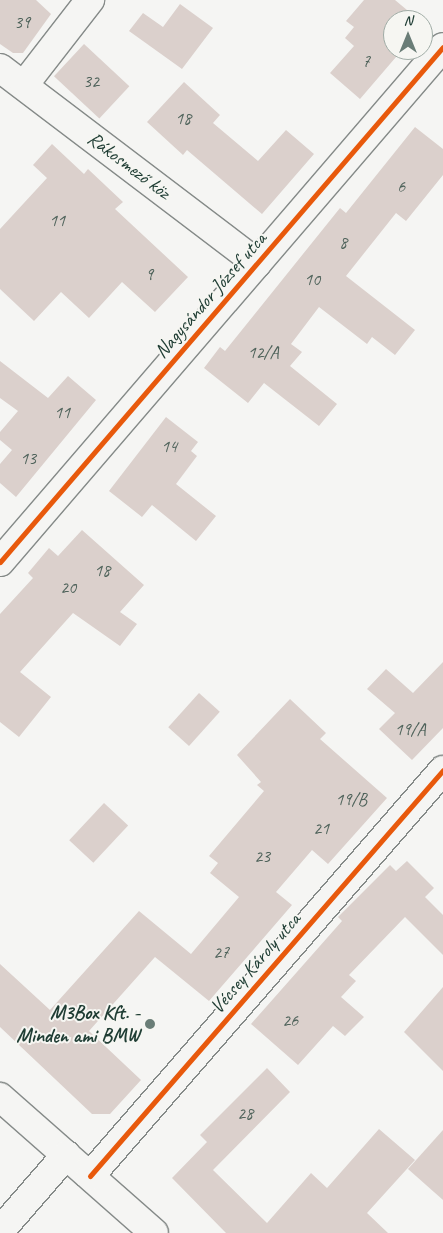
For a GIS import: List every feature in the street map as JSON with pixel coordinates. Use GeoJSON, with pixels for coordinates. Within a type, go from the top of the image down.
{"type":"FeatureCollection","features":[{"type":"Feature","properties":{"kind":"street"},"geometry":{"type":"LineString","coordinates":[[24,85],[90,0]]}},
{"type":"Feature","properties":{"kind":"street","name":"Nagysándor József utca"},"geometry":{"type":"LineString","coordinates":[[0,562],[443,46]]}},
{"type":"Feature","properties":{"kind":"street","name":"Rákosmező köz"},"geometry":{"type":"LineString","coordinates":[[0,68],[257,264]]}},
{"type":"Feature","properties":{"kind":"street","name":"Vécsey Károly utca"},"geometry":{"type":"LineString","coordinates":[[90,1176],[443,770]]}},
{"type":"Feature","properties":{"kind":"street"},"geometry":{"type":"LineString","coordinates":[[0,1097],[154,1233]]}},
{"type":"Feature","properties":{"kind":"street"},"geometry":{"type":"LineString","coordinates":[[0,1231],[66,1155]]}},
{"type":"Feature","properties":{"kind":"building"},"geometry":{"type":"Polygon","coordinates":[[[0,0],[36,0],[51,14],[23,53],[13,53],[0,44],[0,0]]]}},
{"type":"Feature","properties":{"kind":"building"},"geometry":{"type":"Polygon","coordinates":[[[364,0],[395,0],[407,10],[383,10],[383,60],[393,60],[360,99],[330,73],[354,46],[345,38],[354,27],[346,21],[364,0]]]}},
{"type":"Feature","properties":{"kind":"building"},"geometry":{"type":"Polygon","coordinates":[[[180,4],[213,28],[182,69],[129,31],[143,13],[163,27],[180,4]]]}},
{"type":"Feature","properties":{"kind":"building"},"geometry":{"type":"Polygon","coordinates":[[[84,44],[129,86],[99,118],[54,76],[84,44]]]}},
{"type":"Feature","properties":{"kind":"building"},"geometry":{"type":"Polygon","coordinates":[[[184,82],[220,115],[213,123],[258,161],[286,130],[314,154],[262,214],[187,150],[183,155],[147,122],[184,82]]]}},
{"type":"Feature","properties":{"kind":"building"},"geometry":{"type":"Polygon","coordinates":[[[415,127],[443,149],[443,175],[406,221],[396,213],[346,276],[415,330],[395,355],[372,337],[367,344],[319,307],[291,344],[302,352],[290,366],[337,404],[319,426],[264,383],[248,403],[204,368],[220,347],[225,351],[340,208],[346,213],[415,127]]]}},
{"type":"Feature","properties":{"kind":"building"},"geometry":{"type":"Polygon","coordinates":[[[52,144],[84,174],[88,169],[123,202],[115,209],[188,277],[155,312],[122,282],[89,318],[61,292],[34,321],[0,289],[0,229],[47,178],[33,165],[52,144]]]}},
{"type":"Feature","properties":{"kind":"building"},"geometry":{"type":"Polygon","coordinates":[[[0,361],[48,398],[68,376],[96,400],[16,497],[0,483],[0,464],[12,450],[0,440],[0,432],[18,411],[0,398],[0,361]]]}},
{"type":"Feature","properties":{"kind":"building"},"geometry":{"type":"Polygon","coordinates":[[[166,417],[198,442],[191,451],[197,456],[176,484],[216,516],[196,541],[152,505],[142,517],[109,491],[166,417]]]}},
{"type":"Feature","properties":{"kind":"building"},"geometry":{"type":"Polygon","coordinates":[[[82,530],[144,585],[120,612],[137,624],[120,646],[73,613],[20,672],[51,697],[19,737],[0,722],[0,614],[33,578],[28,573],[49,548],[58,556],[82,530]]]}},
{"type":"Feature","properties":{"kind":"building"},"geometry":{"type":"Polygon","coordinates":[[[443,662],[443,728],[412,760],[379,729],[395,713],[367,689],[386,669],[413,693],[443,662]]]}},
{"type":"Feature","properties":{"kind":"building"},"geometry":{"type":"Polygon","coordinates":[[[199,693],[220,712],[189,746],[168,727],[199,693]]]}},
{"type":"Feature","properties":{"kind":"building"},"geometry":{"type":"Polygon","coordinates":[[[290,699],[326,733],[320,739],[387,798],[328,864],[312,850],[276,892],[292,905],[209,1001],[155,957],[89,1031],[141,1080],[110,1114],[92,1114],[0,1027],[0,964],[50,1010],[139,911],[191,954],[239,897],[210,873],[218,863],[209,856],[264,791],[257,785],[261,782],[237,755],[290,699]]]}},
{"type":"Feature","properties":{"kind":"building"},"geometry":{"type":"Polygon","coordinates":[[[104,803],[128,826],[93,863],[69,840],[104,803]]]}},
{"type":"Feature","properties":{"kind":"building"},"geometry":{"type":"Polygon","coordinates":[[[407,861],[434,888],[425,897],[443,915],[443,955],[405,917],[349,975],[356,981],[341,997],[364,1017],[345,1036],[333,1026],[298,1065],[251,1024],[342,921],[338,917],[390,865],[396,871],[407,861]]]}},
{"type":"Feature","properties":{"kind":"building"},"geometry":{"type":"Polygon","coordinates":[[[443,987],[443,1071],[404,1032],[443,987]]]}},
{"type":"Feature","properties":{"kind":"building"},"geometry":{"type":"Polygon","coordinates":[[[267,1068],[290,1092],[213,1170],[267,1223],[311,1173],[327,1188],[379,1129],[415,1160],[367,1213],[388,1233],[226,1233],[172,1178],[207,1142],[200,1135],[267,1068]]]}},
{"type":"Feature","properties":{"kind":"building"},"geometry":{"type":"Polygon","coordinates":[[[443,1130],[443,1200],[408,1169],[443,1130]]]}},
{"type":"Feature","properties":{"kind":"cycle path"},"geometry":{"type":"LineString","coordinates":[[0,562],[443,47]]}},
{"type":"Feature","properties":{"kind":"cycle path"},"geometry":{"type":"LineString","coordinates":[[90,1176],[443,770]]}},
{"type":"Feature","properties":{"kind":"place","name":"M3Box Kft. - Minden ami BMW"},"geometry":{"type":"Point","coordinates":[150,1024]}}]}
